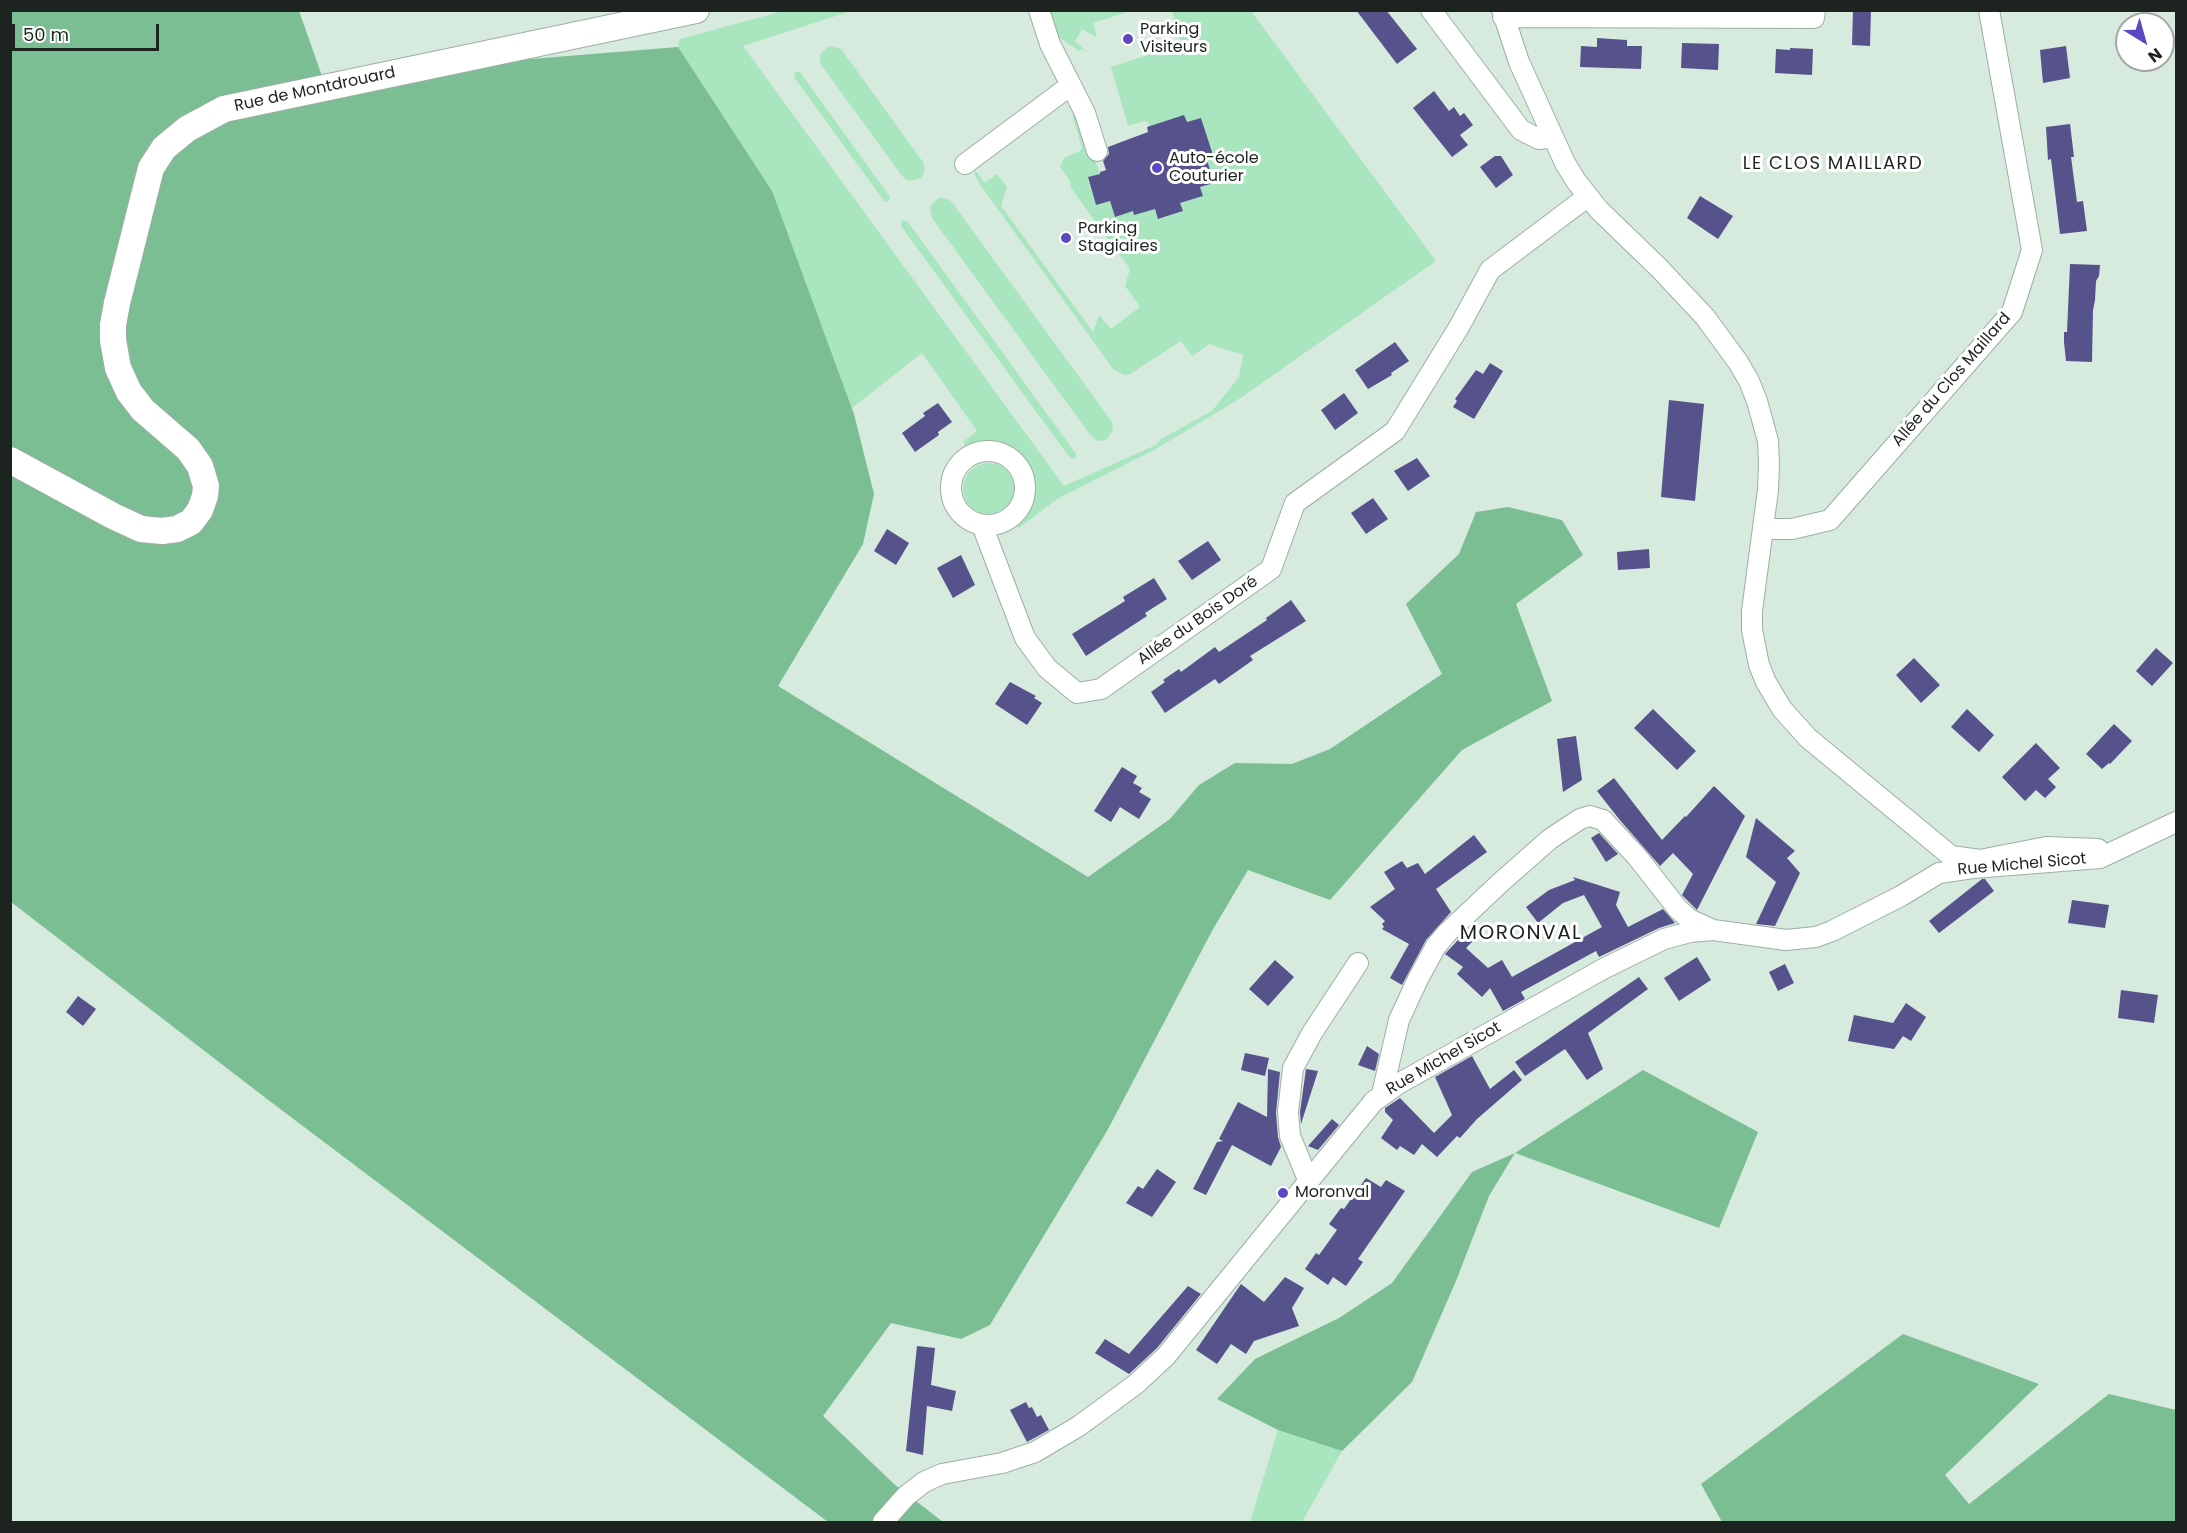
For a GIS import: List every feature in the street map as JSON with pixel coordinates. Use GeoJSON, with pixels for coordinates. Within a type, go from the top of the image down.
{"type":"FeatureCollection","features":[{"type":"Feature","properties":{"kind":"main road","name":"Rue de Montdrouard"},"geometry":{"type":"LineString","coordinates":[[10,460],[141,529],[162,531],[177,529],[190,522],[200,510],[206,496],[206,486],[200,466],[188,449],[143,410],[129,392],[118,368],[113,340],[117,303],[151,168],[164,147],[187,129],[224,109],[696,10]]}},
{"type":"Feature","properties":{"kind":"street"},"geometry":{"type":"LineString","coordinates":[[1039,10],[1050,44],[1085,113],[1097,151]]}},
{"type":"Feature","properties":{"kind":"street"},"geometry":{"type":"LineString","coordinates":[[1431,10],[1521,130],[1539,139],[1553,137]]}},
{"type":"Feature","properties":{"kind":"street"},"geometry":{"type":"LineString","coordinates":[[1815,10],[1814,18],[1503,14],[1519,62],[1553,137],[1565,163],[1587,197],[1705,317],[1723,340],[1749,381],[1763,421],[1767,441],[1768,490],[1752,621],[1755,650],[1766,682],[1782,709],[1808,738],[1926,837],[1940,862]]}},
{"type":"Feature","properties":{"kind":"street","name":"Allée du Clos Maillard"},"geometry":{"type":"LineString","coordinates":[[1762,529],[1792,529],[1830,520],[2012,312],[2032,250],[1989,10]]}},
{"type":"Feature","properties":{"kind":"street"},"geometry":{"type":"LineString","coordinates":[[965,164],[1071,85]]}},
{"type":"Feature","properties":{"kind":"street","name":"Allée du Bois Doré"},"geometry":{"type":"LineString","coordinates":[[982,525],[1025,638],[1047,668],[1077,693],[1101,689],[1271,569],[1294,503],[1395,431],[1459,327],[1490,270],[1587,197]]}},
{"type":"Feature","properties":{"kind":"street"},"geometry":{"type":"LineString","coordinates":[[1382,1094],[1400,1020],[1437,946],[1447,933],[1501,882],[1550,839],[1580,819],[1590,816],[1603,820],[1638,858],[1678,909],[1689,919],[1713,930]]}},
{"type":"Feature","properties":{"kind":"street","name":"Rue Michel Sicot"},"geometry":{"type":"LineString","coordinates":[[883,1522],[918,1487],[936,1476],[1002,1463],[1035,1452],[1079,1426],[1136,1384],[1166,1356],[1371,1104],[1382,1094],[1550,998],[1637,951],[1672,936],[1713,930],[1786,940],[1816,937],[1900,896],[1916,885],[1940,862],[1980,860],[2038,848],[2106,849],[2131,843],[2176,822]]}},
{"type":"Feature","properties":{"kind":"street"},"geometry":{"type":"LineString","coordinates":[[1309,1182],[1290,1136],[1288,1112],[1293,1068],[1312,1033],[1358,963]]}},
{"type":"Feature","properties":{"kind":"green space"},"geometry":{"type":"Polygon","coordinates":[[[10,11],[299,11],[322,76],[678,47],[772,191],[854,414],[874,494],[863,544],[778,686],[1088,877],[1170,819],[1199,785],[1235,763],[1292,764],[1330,749],[1442,674],[1406,604],[1459,554],[1476,512],[1508,507],[1562,520],[1583,555],[1516,604],[1552,701],[1462,750],[1330,900],[1248,870],[1212,931],[1107,1131],[990,1325],[961,1339],[891,1323],[823,1416],[894,1484],[943,1522],[828,1522],[267,1099],[11,902],[10,11]]]}},
{"type":"Feature","properties":{"kind":"green space"},"geometry":{"type":"Polygon","coordinates":[[[783,11],[851,11],[743,46],[1064,486],[1156,445],[1161,439],[1212,411],[1239,377],[1243,354],[1210,344],[1192,356],[1181,341],[1130,374],[1125,375],[1114,370],[974,173],[975,170],[985,183],[997,174],[1007,187],[1001,206],[1093,332],[1099,315],[1111,329],[1140,307],[1125,286],[1130,269],[1071,188],[1070,181],[1060,167],[1064,158],[1082,148],[1073,117],[1077,111],[1100,174],[1088,178],[1096,205],[1110,201],[1115,217],[1133,211],[1155,209],[1158,219],[1182,212],[1180,203],[1203,196],[1200,187],[1214,183],[1204,158],[1213,154],[1201,118],[1187,122],[1184,116],[1150,126],[1144,121],[1128,126],[1111,67],[1181,44],[1172,11],[1251,11],[1436,261],[1239,399],[1154,450],[1057,499],[1019,528],[1016,523],[1029,505],[1033,493],[1034,484],[1029,469],[1011,449],[999,445],[987,443],[969,451],[963,442],[977,431],[922,353],[852,408],[818,318],[695,75],[678,47],[680,39],[783,11]]]}},
{"type":"Feature","properties":{"kind":"green space"},"geometry":{"type":"Polygon","coordinates":[[[1046,11],[1130,11],[1093,23],[1097,37],[1082,29],[1075,41],[1088,53],[1081,49],[1079,51],[1060,38],[1053,30],[1046,11]]]}},
{"type":"Feature","properties":{"kind":"green space"},"geometry":{"type":"Polygon","coordinates":[[[829,46],[841,49],[923,162],[925,170],[921,178],[909,181],[902,176],[822,66],[820,54],[829,46]]]}},
{"type":"Feature","properties":{"kind":"green space"},"geometry":{"type":"Polygon","coordinates":[[[795,72],[800,72],[890,197],[888,202],[884,201],[794,77],[795,72]]]}},
{"type":"Feature","properties":{"kind":"green space"},"geometry":{"type":"Polygon","coordinates":[[[940,197],[951,201],[1112,422],[1113,430],[1106,440],[1098,441],[1091,436],[932,218],[930,206],[940,197]]]}},
{"type":"Feature","properties":{"kind":"green space"},"geometry":{"type":"Polygon","coordinates":[[[903,220],[908,222],[1076,454],[1075,459],[1070,458],[901,226],[903,220]]]}},
{"type":"Feature","properties":{"kind":"green space"},"geometry":{"type":"Polygon","coordinates":[[[984,463],[994,463],[1003,467],[1011,475],[1015,489],[1011,503],[1003,511],[994,515],[984,515],[975,511],[967,503],[963,494],[963,484],[967,475],[975,467],[984,463]]]}},
{"type":"Feature","properties":{"kind":"green space"},"geometry":{"type":"Polygon","coordinates":[[[1643,1070],[1758,1132],[1719,1228],[1515,1153],[1643,1070]]]}},
{"type":"Feature","properties":{"kind":"green space"},"geometry":{"type":"Polygon","coordinates":[[[1515,1153],[1489,1196],[1456,1281],[1412,1382],[1342,1451],[1278,1430],[1217,1399],[1255,1359],[1339,1318],[1392,1283],[1472,1172],[1515,1153]]]}},
{"type":"Feature","properties":{"kind":"green space"},"geometry":{"type":"Polygon","coordinates":[[[1903,1334],[2039,1384],[1945,1475],[1969,1504],[2109,1394],[2176,1410],[2176,1522],[1722,1522],[1701,1484],[1903,1334]]]}},
{"type":"Feature","properties":{"kind":"green space"},"geometry":{"type":"Polygon","coordinates":[[[1278,1430],[1342,1451],[1302,1522],[1250,1522],[1278,1430]]]}},
{"type":"Feature","properties":{"kind":"building"},"geometry":{"type":"Polygon","coordinates":[[[1356,10],[1386,10],[1417,49],[1397,64],[1356,10]]]}},
{"type":"Feature","properties":{"kind":"building"},"geometry":{"type":"Polygon","coordinates":[[[1853,10],[1871,10],[1870,46],[1852,45],[1853,10]]]}},
{"type":"Feature","properties":{"kind":"building"},"geometry":{"type":"Polygon","coordinates":[[[1597,38],[1627,40],[1627,46],[1642,46],[1641,69],[1580,67],[1581,46],[1597,47],[1597,38]]]}},
{"type":"Feature","properties":{"kind":"building"},"geometry":{"type":"Polygon","coordinates":[[[1682,43],[1719,44],[1718,70],[1681,68],[1682,43]]]}},
{"type":"Feature","properties":{"kind":"building"},"geometry":{"type":"Polygon","coordinates":[[[2066,46],[2070,78],[2043,83],[2040,50],[2066,46]]]}},
{"type":"Feature","properties":{"kind":"building"},"geometry":{"type":"Polygon","coordinates":[[[1790,48],[1813,49],[1812,75],[1775,73],[1776,49],[1790,50],[1790,48]]]}},
{"type":"Feature","properties":{"kind":"building"},"geometry":{"type":"Polygon","coordinates":[[[1434,91],[1449,111],[1454,107],[1460,116],[1464,113],[1473,125],[1460,135],[1468,145],[1452,157],[1413,108],[1434,91]]]}},
{"type":"Feature","properties":{"kind":"building","name":"Auto-école Couturier"},"geometry":{"type":"Polygon","coordinates":[[[1184,115],[1187,122],[1201,118],[1213,155],[1206,157],[1214,183],[1200,187],[1203,196],[1180,203],[1183,211],[1158,219],[1155,209],[1134,215],[1133,211],[1115,217],[1110,201],[1096,205],[1088,177],[1106,170],[1103,161],[1109,154],[1108,147],[1148,132],[1147,127],[1184,115]]]}},
{"type":"Feature","properties":{"kind":"building"},"geometry":{"type":"Polygon","coordinates":[[[2070,124],[2074,157],[2071,157],[2077,202],[2083,201],[2087,231],[2060,234],[2051,159],[2048,160],[2046,127],[2070,124]]]}},
{"type":"Feature","properties":{"kind":"building"},"geometry":{"type":"Polygon","coordinates":[[[1495,156],[1501,156],[1513,175],[1496,188],[1480,167],[1495,156]]]}},
{"type":"Feature","properties":{"kind":"building"},"geometry":{"type":"Polygon","coordinates":[[[1700,196],[1733,216],[1718,239],[1687,218],[1700,196]]]}},
{"type":"Feature","properties":{"kind":"building"},"geometry":{"type":"Polygon","coordinates":[[[2070,264],[2100,265],[2093,310],[2092,362],[2066,361],[2064,332],[2067,332],[2070,264]]]}},
{"type":"Feature","properties":{"kind":"building"},"geometry":{"type":"Polygon","coordinates":[[[1395,342],[1409,361],[1391,373],[1392,375],[1368,389],[1355,370],[1395,342]]]}},
{"type":"Feature","properties":{"kind":"building"},"geometry":{"type":"Polygon","coordinates":[[[1490,363],[1503,371],[1474,419],[1453,407],[1457,401],[1455,399],[1476,370],[1483,374],[1490,363]]]}},
{"type":"Feature","properties":{"kind":"building"},"geometry":{"type":"Polygon","coordinates":[[[1344,393],[1358,413],[1335,430],[1321,410],[1344,393]]]}},
{"type":"Feature","properties":{"kind":"building"},"geometry":{"type":"Polygon","coordinates":[[[1669,400],[1704,404],[1695,501],[1661,497],[1669,400]]]}},
{"type":"Feature","properties":{"kind":"building"},"geometry":{"type":"Polygon","coordinates":[[[938,403],[952,422],[938,432],[939,435],[915,452],[902,433],[925,416],[923,413],[938,403]]]}},
{"type":"Feature","properties":{"kind":"building"},"geometry":{"type":"Polygon","coordinates":[[[1417,458],[1430,476],[1408,491],[1394,471],[1417,458]]]}},
{"type":"Feature","properties":{"kind":"building"},"geometry":{"type":"Polygon","coordinates":[[[1373,498],[1388,519],[1366,534],[1351,513],[1373,498]]]}},
{"type":"Feature","properties":{"kind":"building"},"geometry":{"type":"Polygon","coordinates":[[[887,529],[909,543],[896,565],[874,551],[887,529]]]}},
{"type":"Feature","properties":{"kind":"building"},"geometry":{"type":"Polygon","coordinates":[[[1208,541],[1221,560],[1192,580],[1178,561],[1208,541]]]}},
{"type":"Feature","properties":{"kind":"building"},"geometry":{"type":"Polygon","coordinates":[[[1649,549],[1650,568],[1618,570],[1617,552],[1649,549]]]}},
{"type":"Feature","properties":{"kind":"building"},"geometry":{"type":"Polygon","coordinates":[[[961,555],[975,585],[953,598],[937,568],[961,555]]]}},
{"type":"Feature","properties":{"kind":"building"},"geometry":{"type":"Polygon","coordinates":[[[1154,578],[1167,599],[1145,613],[1147,616],[1086,656],[1072,634],[1125,601],[1123,597],[1154,578]]]}},
{"type":"Feature","properties":{"kind":"building"},"geometry":{"type":"Polygon","coordinates":[[[1291,600],[1306,621],[1250,656],[1253,660],[1219,684],[1215,679],[1165,713],[1151,692],[1165,682],[1163,680],[1179,669],[1181,672],[1215,647],[1219,652],[1267,620],[1266,618],[1291,600]]]}},
{"type":"Feature","properties":{"kind":"building"},"geometry":{"type":"Polygon","coordinates":[[[2156,648],[2173,663],[2152,686],[2136,671],[2156,648]]]}},
{"type":"Feature","properties":{"kind":"building"},"geometry":{"type":"Polygon","coordinates":[[[1914,658],[1940,685],[1921,703],[1896,675],[1914,658]]]}},
{"type":"Feature","properties":{"kind":"building"},"geometry":{"type":"Polygon","coordinates":[[[1010,682],[1036,696],[1034,698],[1042,703],[1027,725],[995,704],[1010,682]]]}},
{"type":"Feature","properties":{"kind":"building"},"geometry":{"type":"Polygon","coordinates":[[[1653,709],[1696,751],[1677,770],[1634,728],[1653,709]]]}},
{"type":"Feature","properties":{"kind":"building"},"geometry":{"type":"Polygon","coordinates":[[[1967,709],[1994,735],[1979,752],[1951,727],[1967,709]]]}},
{"type":"Feature","properties":{"kind":"building"},"geometry":{"type":"Polygon","coordinates":[[[2114,724],[2132,741],[2110,764],[2102,769],[2086,754],[2114,724]]]}},
{"type":"Feature","properties":{"kind":"building"},"geometry":{"type":"Polygon","coordinates":[[[1576,736],[1582,780],[1563,792],[1557,739],[1576,736]]]}},
{"type":"Feature","properties":{"kind":"building"},"geometry":{"type":"Polygon","coordinates":[[[2036,743],[2060,768],[2048,779],[2056,787],[2045,798],[2036,790],[2025,801],[2002,777],[2036,743]]]}},
{"type":"Feature","properties":{"kind":"building"},"geometry":{"type":"Polygon","coordinates":[[[1122,767],[1137,776],[1133,783],[1142,788],[1139,792],[1151,799],[1139,819],[1120,807],[1111,822],[1094,811],[1122,767]]]}},
{"type":"Feature","properties":{"kind":"building"},"geometry":{"type":"Polygon","coordinates":[[[1614,778],[1662,840],[1714,786],[1745,816],[1697,910],[1682,895],[1693,874],[1673,853],[1660,866],[1597,791],[1614,778]]]}},
{"type":"Feature","properties":{"kind":"building"},"geometry":{"type":"Polygon","coordinates":[[[1756,818],[1795,851],[1787,858],[1800,873],[1775,926],[1756,924],[1776,882],[1746,857],[1756,818]]]}},
{"type":"Feature","properties":{"kind":"building"},"geometry":{"type":"Polygon","coordinates":[[[1599,833],[1618,854],[1606,862],[1591,838],[1599,833]]]}},
{"type":"Feature","properties":{"kind":"building"},"geometry":{"type":"Polygon","coordinates":[[[1474,835],[1487,852],[1436,889],[1451,912],[1426,940],[1402,985],[1390,978],[1409,944],[1382,929],[1385,921],[1370,907],[1395,889],[1384,872],[1402,861],[1407,868],[1418,863],[1425,874],[1474,835]]]}},
{"type":"Feature","properties":{"kind":"building"},"geometry":{"type":"Polygon","coordinates":[[[1573,877],[1620,892],[1616,905],[1628,927],[1663,909],[1675,923],[1659,928],[1599,957],[1596,951],[1521,992],[1525,999],[1503,1011],[1490,988],[1482,997],[1457,974],[1463,967],[1445,954],[1469,928],[1478,936],[1466,948],[1488,968],[1502,960],[1512,977],[1602,927],[1584,895],[1563,903],[1538,923],[1526,907],[1549,890],[1575,880],[1573,877]]]}},
{"type":"Feature","properties":{"kind":"building"},"geometry":{"type":"Polygon","coordinates":[[[1982,879],[1985,879],[1994,891],[1939,933],[1929,921],[1982,879]]]}},
{"type":"Feature","properties":{"kind":"building"},"geometry":{"type":"Polygon","coordinates":[[[2072,900],[2109,905],[2105,928],[2068,923],[2072,900]]]}},
{"type":"Feature","properties":{"kind":"building"},"geometry":{"type":"Polygon","coordinates":[[[1697,957],[1711,980],[1679,1001],[1664,978],[1697,957]]]}},
{"type":"Feature","properties":{"kind":"building"},"geometry":{"type":"Polygon","coordinates":[[[1275,960],[1294,977],[1268,1006],[1249,989],[1275,960]]]}},
{"type":"Feature","properties":{"kind":"building"},"geometry":{"type":"Polygon","coordinates":[[[1785,964],[1794,983],[1778,991],[1769,972],[1785,964]]]}},
{"type":"Feature","properties":{"kind":"building"},"geometry":{"type":"Polygon","coordinates":[[[1639,977],[1648,989],[1588,1033],[1603,1069],[1587,1080],[1565,1049],[1525,1076],[1515,1062],[1639,977]]]}},
{"type":"Feature","properties":{"kind":"building"},"geometry":{"type":"Polygon","coordinates":[[[2121,990],[2158,995],[2154,1023],[2118,1018],[2121,990]]]}},
{"type":"Feature","properties":{"kind":"building"},"geometry":{"type":"Polygon","coordinates":[[[78,996],[96,1009],[83,1026],[66,1012],[78,996]]]}},
{"type":"Feature","properties":{"kind":"building"},"geometry":{"type":"Polygon","coordinates":[[[1906,1003],[1926,1017],[1911,1041],[1903,1036],[1894,1049],[1848,1041],[1854,1015],[1893,1023],[1906,1003]]]}},
{"type":"Feature","properties":{"kind":"building"},"geometry":{"type":"Polygon","coordinates":[[[1367,1046],[1379,1054],[1375,1071],[1358,1065],[1367,1046]]]}},
{"type":"Feature","properties":{"kind":"building"},"geometry":{"type":"Polygon","coordinates":[[[1245,1053],[1269,1058],[1265,1076],[1241,1070],[1245,1053]]]}},
{"type":"Feature","properties":{"kind":"building"},"geometry":{"type":"Polygon","coordinates":[[[1472,1056],[1490,1089],[1514,1070],[1522,1080],[1477,1119],[1460,1138],[1457,1136],[1437,1157],[1422,1144],[1414,1155],[1400,1146],[1397,1150],[1381,1138],[1393,1120],[1385,1112],[1385,1108],[1400,1098],[1434,1133],[1452,1115],[1435,1077],[1472,1056]]]}},
{"type":"Feature","properties":{"kind":"building"},"geometry":{"type":"Polygon","coordinates":[[[1268,1069],[1280,1072],[1276,1113],[1281,1147],[1271,1166],[1232,1145],[1206,1195],[1193,1189],[1217,1142],[1223,1141],[1219,1139],[1238,1102],[1267,1117],[1268,1069]]]}},
{"type":"Feature","properties":{"kind":"building"},"geometry":{"type":"Polygon","coordinates":[[[1306,1069],[1318,1071],[1301,1124],[1300,1112],[1306,1069]]]}},
{"type":"Feature","properties":{"kind":"building"},"geometry":{"type":"Polygon","coordinates":[[[1332,1119],[1339,1125],[1318,1150],[1308,1146],[1332,1119]]]}},
{"type":"Feature","properties":{"kind":"building"},"geometry":{"type":"Polygon","coordinates":[[[1157,1169],[1176,1182],[1152,1217],[1126,1203],[1138,1186],[1143,1189],[1157,1169]]]}},
{"type":"Feature","properties":{"kind":"building"},"geometry":{"type":"Polygon","coordinates":[[[1366,1178],[1381,1187],[1386,1180],[1405,1191],[1358,1259],[1363,1262],[1346,1286],[1333,1277],[1328,1285],[1305,1269],[1316,1253],[1319,1255],[1337,1230],[1329,1224],[1341,1208],[1344,1209],[1366,1178]]]}},
{"type":"Feature","properties":{"kind":"building"},"geometry":{"type":"Polygon","coordinates":[[[1285,1277],[1304,1288],[1292,1308],[1299,1326],[1254,1341],[1246,1354],[1231,1344],[1217,1364],[1196,1350],[1241,1284],[1264,1302],[1285,1277]]]}},
{"type":"Feature","properties":{"kind":"building"},"geometry":{"type":"Polygon","coordinates":[[[1188,1286],[1201,1294],[1157,1348],[1129,1374],[1095,1353],[1105,1339],[1129,1354],[1188,1286]]]}},
{"type":"Feature","properties":{"kind":"building"},"geometry":{"type":"Polygon","coordinates":[[[917,1346],[935,1348],[931,1385],[956,1391],[952,1411],[927,1406],[923,1455],[906,1451],[917,1346]]]}},
{"type":"Feature","properties":{"kind":"building"},"geometry":{"type":"Polygon","coordinates":[[[1026,1402],[1029,1408],[1032,1407],[1037,1417],[1041,1415],[1049,1430],[1027,1442],[1010,1410],[1026,1402]]]}},
{"type":"Feature","properties":{"kind":"place","name":"Parking Visiteurs"},"geometry":{"type":"Point","coordinates":[1128,39]}},
{"type":"Feature","properties":{"kind":"place","name":"Auto-école Couturier"},"geometry":{"type":"Point","coordinates":[1157,168]}},
{"type":"Feature","properties":{"kind":"place","name":"Parking Stagiaires"},"geometry":{"type":"Point","coordinates":[1066,238]}},
{"type":"Feature","properties":{"kind":"place","name":"Moronval"},"geometry":{"type":"Point","coordinates":[1283,1193]}},
{"type":"Feature","properties":{"kind":"district","name":"LE CLOS MAILLARD"},"geometry":{"type":"Point","coordinates":[1833,164]}},
{"type":"Feature","properties":{"kind":"district","name":"MORONVAL"},"geometry":{"type":"Point","coordinates":[1521,934]}}]}
